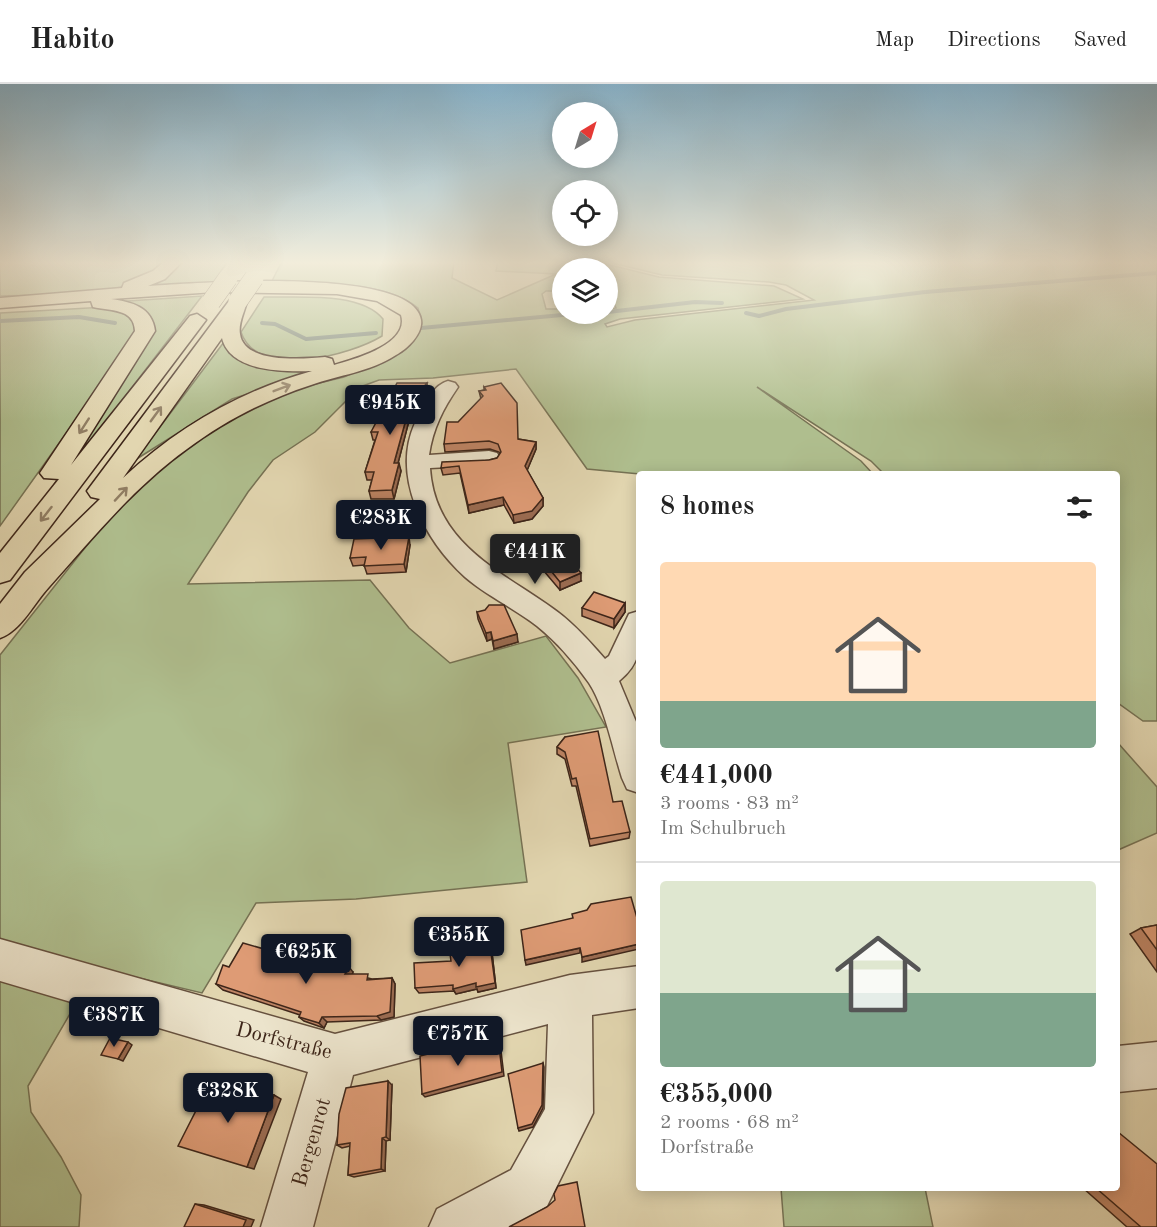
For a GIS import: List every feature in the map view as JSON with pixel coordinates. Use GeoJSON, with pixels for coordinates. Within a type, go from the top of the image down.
{"type":"FeatureCollection","features":[{"type":"Feature","properties":{"kind":"highway"},"geometry":{"type":"LineString","coordinates":[[0,550],[145,332],[144,319],[138,314]]}},
{"type":"Feature","properties":{"kind":"highway"},"geometry":{"type":"LineString","coordinates":[[0,573],[201,314]]}},
{"type":"Feature","properties":{"kind":"highway"},"geometry":{"type":"LineString","coordinates":[[0,626],[228,314]]}},
{"type":"Feature","properties":{"kind":"highway"},"geometry":{"type":"LineString","coordinates":[[234,314],[230,331],[232,342],[242,353],[268,363],[320,364],[355,356],[387,340],[397,325],[394,314]]}},
{"type":"Feature","properties":{"kind":"highway"},"geometry":{"type":"LineString","coordinates":[[22,597],[139,474],[182,439],[254,399],[378,356],[399,343],[412,326],[410,314]]}},
{"type":"Feature","properties":{"kind":"street"},"geometry":{"type":"LineString","coordinates":[[448,387],[434,402],[421,430],[417,462],[420,493],[429,514],[465,561],[496,586],[548,620],[602,678],[636,770]]}},
{"type":"Feature","properties":{"kind":"street"},"geometry":{"type":"LineString","coordinates":[[417,462],[489,458]]}},
{"type":"Feature","properties":{"kind":"street"},"geometry":{"type":"LineString","coordinates":[[602,678],[621,663],[636,628]]}},
{"type":"Feature","properties":{"kind":"street","name":"Dorfstraße"},"geometry":{"type":"LineString","coordinates":[[0,960],[335,1057],[570,997],[636,987]]}},
{"type":"Feature","properties":{"kind":"street"},"geometry":{"type":"LineString","coordinates":[[455,1227],[529,1188],[569,1113],[570,997]]}},
{"type":"Feature","properties":{"kind":"street","name":"Bergenrot"},"geometry":{"type":"LineString","coordinates":[[287,1227],[335,1057]]}},
{"type":"Feature","properties":{"kind":"street"},"geometry":{"type":"LineString","coordinates":[[1120,1069],[1157,1065]]}},
{"type":"Feature","properties":{"kind":"green space"},"geometry":{"type":"Polygon","coordinates":[[[0,314],[129,315],[137,326],[127,348],[0,526],[0,314]]]}},
{"type":"Feature","properties":{"kind":"green space"},"geometry":{"type":"Polygon","coordinates":[[[127,314],[188,314],[38,510],[149,334],[127,314]]]}},
{"type":"Feature","properties":{"kind":"green space"},"geometry":{"type":"Polygon","coordinates":[[[253,314],[378,314],[383,319],[382,336],[349,350],[306,360],[284,360],[265,356],[250,347],[241,332],[253,314]]]}},
{"type":"Feature","properties":{"kind":"green space"},"geometry":{"type":"Polygon","coordinates":[[[420,314],[552,314],[552,324],[605,324],[607,327],[635,320],[686,314],[1157,314],[1157,721],[1143,721],[1120,704],[1120,471],[881,471],[871,461],[757,387],[861,461],[870,471],[636,471],[636,474],[587,469],[516,369],[433,378],[379,380],[360,387],[315,432],[273,460],[248,492],[188,584],[370,580],[409,628],[450,663],[546,636],[578,678],[606,727],[508,743],[527,882],[356,899],[256,903],[202,993],[0,945],[0,655],[103,525],[181,447],[239,410],[295,389],[344,377],[395,355],[422,324],[420,314]]]}},
{"type":"Feature","properties":{"kind":"green space"},"geometry":{"type":"Polygon","coordinates":[[[618,314],[663,314],[618,320],[618,314]]]}},
{"type":"Feature","properties":{"kind":"green space"},"geometry":{"type":"Polygon","coordinates":[[[224,342],[229,353],[248,363],[333,367],[232,399],[135,460],[224,342]]]}},
{"type":"Feature","properties":{"kind":"green space"},"geometry":{"type":"Polygon","coordinates":[[[1120,745],[1157,787],[1157,833],[1120,849],[1120,745]]]}},
{"type":"Feature","properties":{"kind":"green space"},"geometry":{"type":"Polygon","coordinates":[[[0,980],[78,1000],[28,1086],[31,1112],[61,1157],[81,1195],[79,1227],[0,1227],[0,980]]]}},
{"type":"Feature","properties":{"kind":"green space"},"geometry":{"type":"Polygon","coordinates":[[[781,1191],[926,1191],[933,1227],[784,1227],[781,1191]]]}},
{"type":"Feature","properties":{"kind":"building"},"geometry":{"type":"Polygon","coordinates":[[[397,383],[427,383],[411,401],[394,463],[399,463],[392,490],[369,491],[374,472],[365,472],[378,432],[371,432],[397,383]]]}},
{"type":"Feature","properties":{"kind":"building"},"geometry":{"type":"Polygon","coordinates":[[[501,383],[517,403],[518,439],[536,442],[525,466],[543,498],[532,511],[513,515],[503,497],[468,505],[459,466],[441,468],[442,462],[497,458],[501,452],[498,444],[489,441],[444,444],[447,422],[458,422],[483,396],[479,391],[486,390],[484,387],[501,383]]]}},
{"type":"Feature","properties":{"kind":"building"},"geometry":{"type":"Polygon","coordinates":[[[409,537],[404,564],[364,566],[366,557],[350,558],[354,539],[409,537]]]}},
{"type":"Feature","properties":{"kind":"building"},"geometry":{"type":"Polygon","coordinates":[[[564,553],[581,573],[560,582],[543,561],[564,553]]]}},
{"type":"Feature","properties":{"kind":"building"},"geometry":{"type":"Polygon","coordinates":[[[594,592],[625,603],[614,619],[582,608],[594,592]]]}},
{"type":"Feature","properties":{"kind":"building"},"geometry":{"type":"Polygon","coordinates":[[[489,605],[504,605],[517,634],[493,641],[491,632],[486,633],[477,612],[485,610],[489,605]]]}},
{"type":"Feature","properties":{"kind":"building"},"geometry":{"type":"Polygon","coordinates":[[[598,731],[613,802],[622,801],[630,832],[590,839],[576,778],[572,779],[565,752],[557,747],[565,737],[598,731]]]}},
{"type":"Feature","properties":{"kind":"building"},"geometry":{"type":"Polygon","coordinates":[[[631,897],[636,914],[636,945],[582,957],[580,948],[525,960],[521,930],[573,918],[572,914],[587,910],[591,904],[631,897]]]}},
{"type":"Feature","properties":{"kind":"building"},"geometry":{"type":"Polygon","coordinates":[[[1157,925],[1157,950],[1141,928],[1157,925]]]}},
{"type":"Feature","properties":{"kind":"building"},"geometry":{"type":"Polygon","coordinates":[[[489,938],[495,983],[476,987],[476,983],[453,989],[453,985],[415,988],[414,963],[451,961],[449,947],[489,938]]]}},
{"type":"Feature","properties":{"kind":"building"},"geometry":{"type":"Polygon","coordinates":[[[243,943],[313,963],[316,957],[349,967],[345,974],[368,974],[367,980],[392,978],[390,1012],[377,1016],[322,1017],[319,1023],[299,1017],[301,1012],[216,984],[223,965],[229,967],[243,943]]]}},
{"type":"Feature","properties":{"kind":"building"},"geometry":{"type":"Polygon","coordinates":[[[110,1038],[128,1042],[118,1059],[101,1055],[110,1038]]]}},
{"type":"Feature","properties":{"kind":"building"},"geometry":{"type":"Polygon","coordinates":[[[472,1043],[473,1053],[499,1046],[502,1072],[422,1094],[420,1056],[472,1043]]]}},
{"type":"Feature","properties":{"kind":"building"},"geometry":{"type":"Polygon","coordinates":[[[543,1063],[542,1105],[532,1124],[518,1128],[508,1074],[543,1063]]]}},
{"type":"Feature","properties":{"kind":"building"},"geometry":{"type":"Polygon","coordinates":[[[388,1081],[386,1137],[382,1138],[381,1169],[348,1175],[350,1143],[337,1145],[339,1114],[346,1088],[388,1081]]]}},
{"type":"Feature","properties":{"kind":"building"},"geometry":{"type":"Polygon","coordinates":[[[229,1083],[274,1095],[247,1167],[178,1146],[206,1091],[223,1096],[229,1083]]]}},
{"type":"Feature","properties":{"kind":"building"},"geometry":{"type":"Polygon","coordinates":[[[1120,1134],[1157,1164],[1157,1227],[1141,1227],[1099,1191],[1120,1191],[1120,1134]]]}},
{"type":"Feature","properties":{"kind":"building"},"geometry":{"type":"Polygon","coordinates":[[[577,1182],[585,1227],[509,1227],[547,1207],[555,1200],[554,1194],[558,1186],[577,1182]]]}},
{"type":"Feature","properties":{"kind":"building"},"geometry":{"type":"Polygon","coordinates":[[[195,1204],[246,1220],[243,1227],[184,1227],[195,1204]]]}},
{"type":"Feature","properties":{"kind":"waterway"},"geometry":{"type":"LineString","coordinates":[[752,314],[765,314]]}},
{"type":"Feature","properties":{"kind":"waterway"},"geometry":{"type":"LineString","coordinates":[[421,328],[552,316]]}},
{"type":"Feature","properties":{"kind":"waterway"},"geometry":{"type":"LineString","coordinates":[[0,321],[79,317],[115,323]]}},
{"type":"Feature","properties":{"kind":"waterway"},"geometry":{"type":"LineString","coordinates":[[262,323],[275,324],[306,339],[376,333]]}}]}
